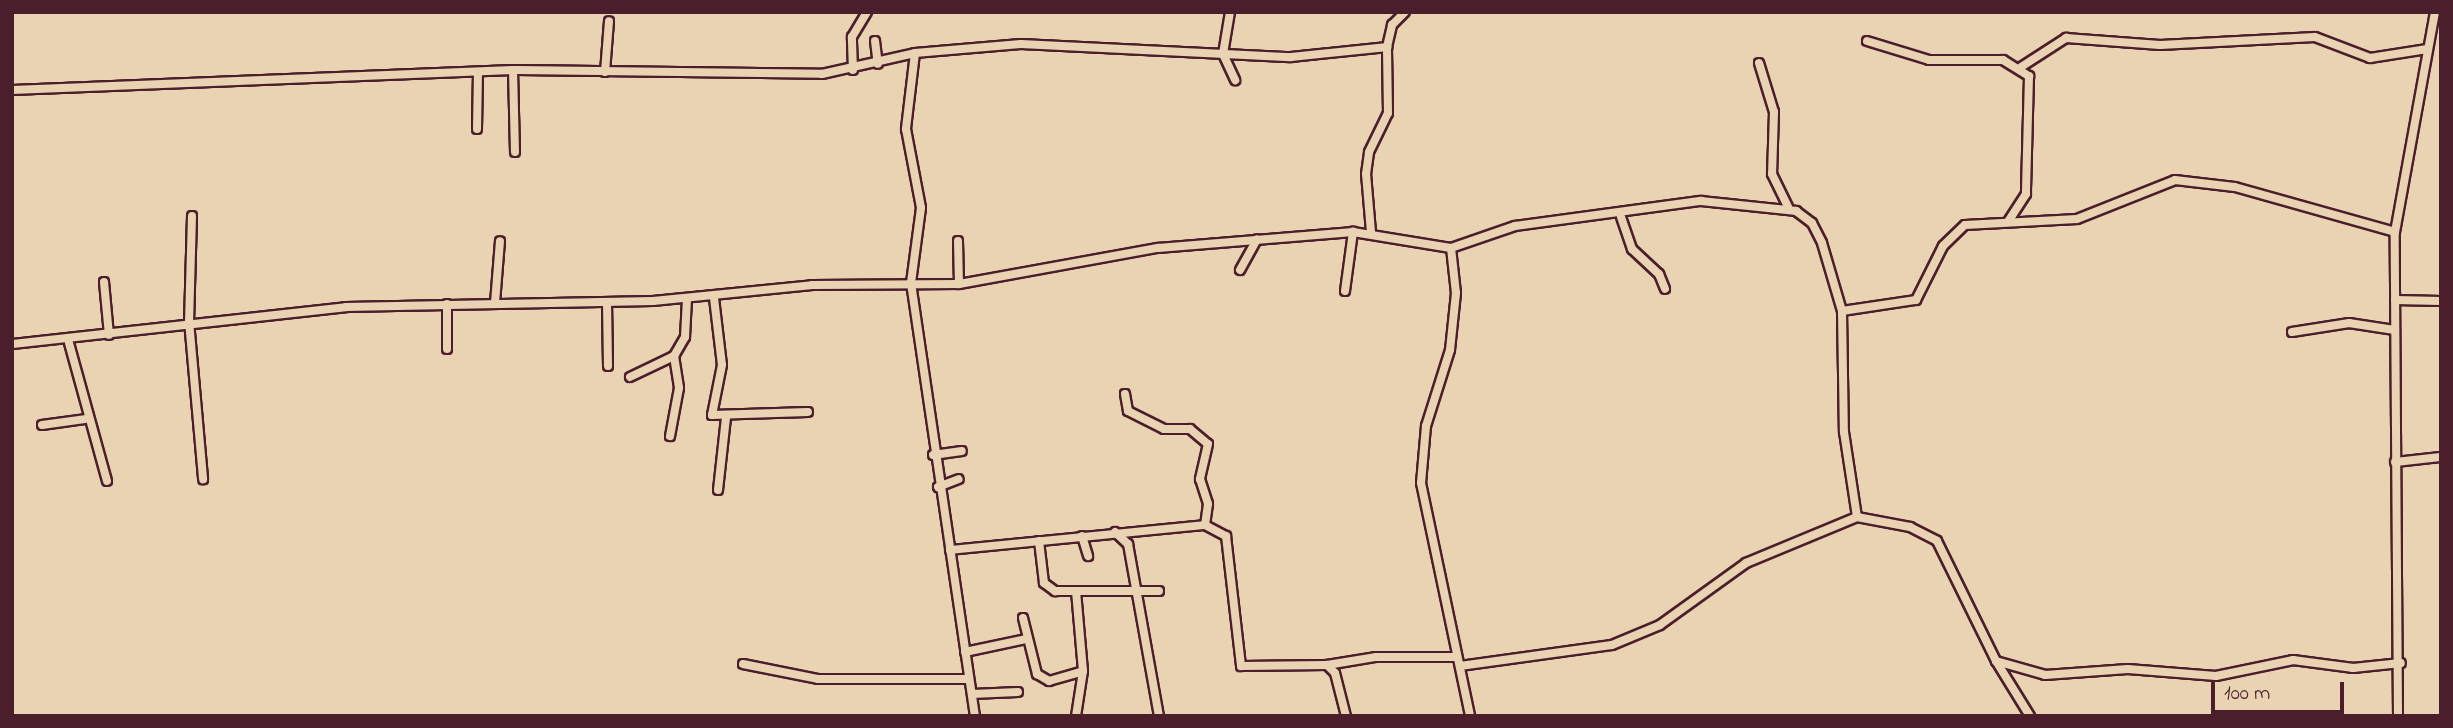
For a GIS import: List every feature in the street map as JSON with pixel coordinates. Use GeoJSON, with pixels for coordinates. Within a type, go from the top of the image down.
{"type":"FeatureCollection","features":[{"type":"Feature","properties":{"kind":"street"},"geometry":{"type":"LineString","coordinates":[[853,70],[852,37],[867,12]]}},
{"type":"Feature","properties":{"kind":"street"},"geometry":{"type":"LineString","coordinates":[[1230,12],[1223,54],[1235,80]]}},
{"type":"Feature","properties":{"kind":"street"},"geometry":{"type":"LineString","coordinates":[[1371,232],[1366,174],[1369,152],[1388,113],[1387,47],[1392,24],[1405,12]]}},
{"type":"Feature","properties":{"kind":"street"},"geometry":{"type":"LineString","coordinates":[[2398,716],[2401,663],[2395,462],[2395,232],[2435,12]]}},
{"type":"Feature","properties":{"kind":"street"},"geometry":{"type":"LineString","coordinates":[[605,72],[609,21]]}},
{"type":"Feature","properties":{"kind":"street"},"geometry":{"type":"LineString","coordinates":[[1867,41],[1920,58],[1980,57],[2021,67],[2066,38],[2183,45],[2315,37],[2370,58],[2427,49]]}},
{"type":"Feature","properties":{"kind":"street"},"geometry":{"type":"LineString","coordinates":[[875,41],[878,64]]}},
{"type":"Feature","properties":{"kind":"street"},"geometry":{"type":"LineString","coordinates":[[12,90],[513,70],[779,76],[853,70],[915,53],[1021,44],[1292,57],[1387,47]]}},
{"type":"Feature","properties":{"kind":"street"},"geometry":{"type":"LineString","coordinates":[[915,53],[906,129],[921,208],[911,283],[933,455],[975,716]]}},
{"type":"Feature","properties":{"kind":"street"},"geometry":{"type":"LineString","coordinates":[[1759,63],[1774,112],[1771,162],[1777,192],[1788,207],[1812,223],[1842,311],[1844,432],[1857,517]]}},
{"type":"Feature","properties":{"kind":"street"},"geometry":{"type":"LineString","coordinates":[[2009,220],[2024,203],[2028,182],[2031,89],[2021,67]]}},
{"type":"Feature","properties":{"kind":"street"},"geometry":{"type":"LineString","coordinates":[[513,70],[515,152]]}},
{"type":"Feature","properties":{"kind":"street"},"geometry":{"type":"LineString","coordinates":[[477,129],[478,72]]}},
{"type":"Feature","properties":{"kind":"street"},"geometry":{"type":"LineString","coordinates":[[1842,311],[1916,300],[1951,235],[1975,222],[2077,219],[2160,185],[2194,179],[2395,232]]}},
{"type":"Feature","properties":{"kind":"street"},"geometry":{"type":"LineString","coordinates":[[1770,205],[1777,192]]}},
{"type":"Feature","properties":{"kind":"street"},"geometry":{"type":"LineString","coordinates":[[12,344],[69,343],[189,321],[447,304],[687,300],[813,285],[959,284],[1158,248],[1353,232],[1371,232],[1451,248],[1529,224],[1621,217],[1701,201],[1788,207]]}},
{"type":"Feature","properties":{"kind":"street"},"geometry":{"type":"LineString","coordinates":[[192,216],[189,321],[203,479]]}},
{"type":"Feature","properties":{"kind":"street"},"geometry":{"type":"LineString","coordinates":[[1621,217],[1632,249],[1659,274],[1665,289]]}},
{"type":"Feature","properties":{"kind":"street"},"geometry":{"type":"LineString","coordinates":[[1345,291],[1353,232]]}},
{"type":"Feature","properties":{"kind":"street"},"geometry":{"type":"LineString","coordinates":[[1240,270],[1257,239]]}},
{"type":"Feature","properties":{"kind":"street"},"geometry":{"type":"LineString","coordinates":[[495,303],[500,241]]}},
{"type":"Feature","properties":{"kind":"street"},"geometry":{"type":"LineString","coordinates":[[958,241],[959,284]]}},
{"type":"Feature","properties":{"kind":"street"},"geometry":{"type":"LineString","coordinates":[[1451,248],[1456,293],[1450,350],[1426,426],[1421,483],[1470,716]]}},
{"type":"Feature","properties":{"kind":"street"},"geometry":{"type":"LineString","coordinates":[[104,282],[109,335]]}},
{"type":"Feature","properties":{"kind":"street"},"geometry":{"type":"LineString","coordinates":[[715,298],[722,365],[711,412],[726,418],[808,412]]}},
{"type":"Feature","properties":{"kind":"street"},"geometry":{"type":"LineString","coordinates":[[630,377],[674,356],[685,337],[687,300]]}},
{"type":"Feature","properties":{"kind":"street"},"geometry":{"type":"LineString","coordinates":[[2395,300],[2441,301]]}},
{"type":"Feature","properties":{"kind":"street"},"geometry":{"type":"LineString","coordinates":[[607,302],[608,366]]}},
{"type":"Feature","properties":{"kind":"street"},"geometry":{"type":"LineString","coordinates":[[447,304],[447,349]]}},
{"type":"Feature","properties":{"kind":"street"},"geometry":{"type":"LineString","coordinates":[[2292,332],[2341,324],[2394,330]]}},
{"type":"Feature","properties":{"kind":"street"},"geometry":{"type":"LineString","coordinates":[[69,343],[85,419],[107,481]]}},
{"type":"Feature","properties":{"kind":"street"},"geometry":{"type":"LineString","coordinates":[[670,436],[679,388],[674,356]]}},
{"type":"Feature","properties":{"kind":"street"},"geometry":{"type":"LineString","coordinates":[[1125,394],[1128,411],[1164,429],[1190,429],[1208,444],[1200,479],[1208,504],[1205,525]]}},
{"type":"Feature","properties":{"kind":"street"},"geometry":{"type":"LineString","coordinates":[[718,490],[726,418]]}},
{"type":"Feature","properties":{"kind":"street"},"geometry":{"type":"LineString","coordinates":[[42,425],[85,419]]}},
{"type":"Feature","properties":{"kind":"street"},"geometry":{"type":"LineString","coordinates":[[933,455],[962,451]]}},
{"type":"Feature","properties":{"kind":"street"},"geometry":{"type":"LineString","coordinates":[[2395,462],[2441,457]]}},
{"type":"Feature","properties":{"kind":"street"},"geometry":{"type":"LineString","coordinates":[[938,487],[959,479]]}},
{"type":"Feature","properties":{"kind":"street"},"geometry":{"type":"LineString","coordinates":[[950,550],[1205,525],[1226,536],[1241,666],[1327,666],[1376,657],[1459,662],[1612,645],[1660,625],[1746,563],[1857,517],[1910,527],[1937,541],[1996,660],[2030,716]]}},
{"type":"Feature","properties":{"kind":"street"},"geometry":{"type":"LineString","coordinates":[[1128,544],[1138,531]]}},
{"type":"Feature","properties":{"kind":"street"},"geometry":{"type":"LineString","coordinates":[[1114,532],[1128,544],[1134,590],[1159,716]]}},
{"type":"Feature","properties":{"kind":"street"},"geometry":{"type":"LineString","coordinates":[[1082,536],[1088,556]]}},
{"type":"Feature","properties":{"kind":"street"},"geometry":{"type":"LineString","coordinates":[[1040,541],[1044,583],[1055,591],[1159,591]]}},
{"type":"Feature","properties":{"kind":"street"},"geometry":{"type":"LineString","coordinates":[[1076,591],[1083,671],[1076,716]]}},
{"type":"Feature","properties":{"kind":"street"},"geometry":{"type":"LineString","coordinates":[[1023,618],[1026,639],[1042,678],[1083,671]]}},
{"type":"Feature","properties":{"kind":"street"},"geometry":{"type":"LineString","coordinates":[[965,652],[1026,639]]}},
{"type":"Feature","properties":{"kind":"street"},"geometry":{"type":"LineString","coordinates":[[1996,660],[2046,675],[2128,669],[2216,676],[2293,660],[2353,668],[2401,663]]}},
{"type":"Feature","properties":{"kind":"street"},"geometry":{"type":"LineString","coordinates":[[743,664],[818,679],[968,678]]}},
{"type":"Feature","properties":{"kind":"street"},"geometry":{"type":"LineString","coordinates":[[1327,666],[1335,673],[1346,716]]}},
{"type":"Feature","properties":{"kind":"street"},"geometry":{"type":"LineString","coordinates":[[972,694],[1018,692]]}}]}
